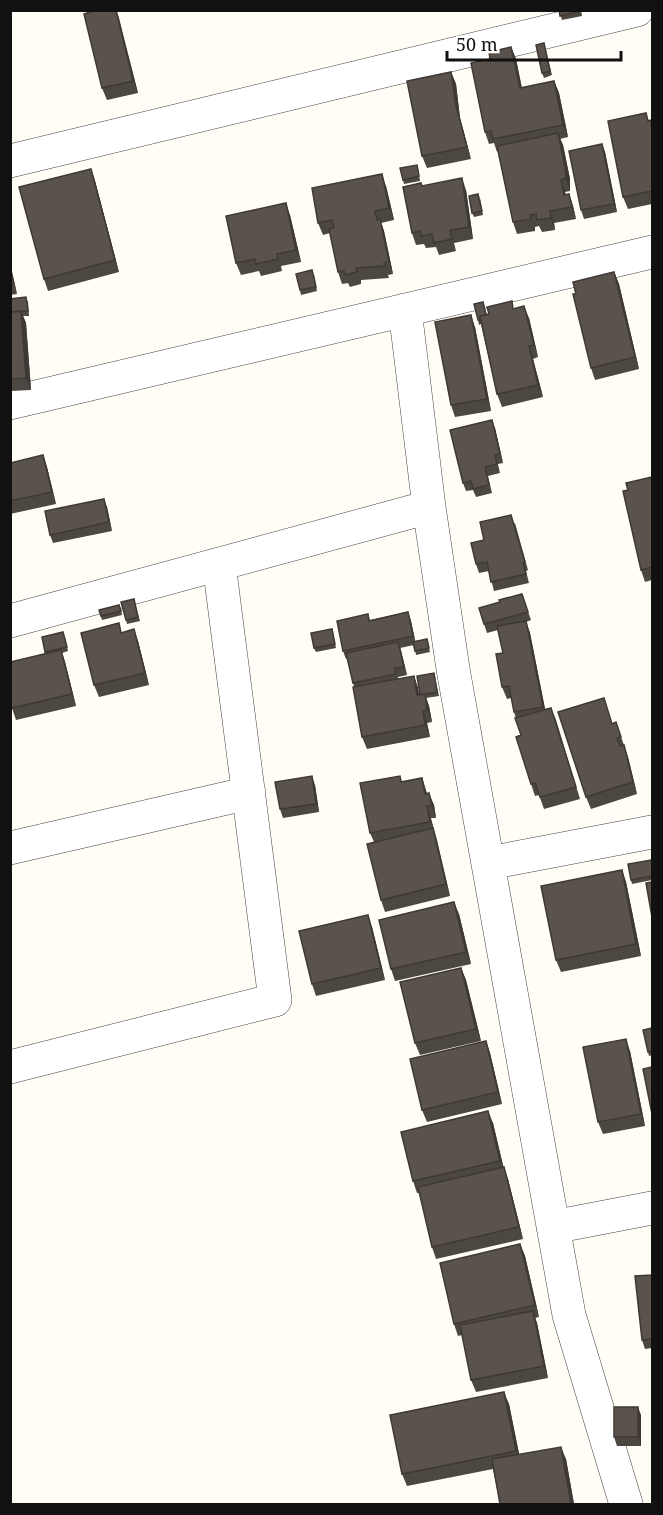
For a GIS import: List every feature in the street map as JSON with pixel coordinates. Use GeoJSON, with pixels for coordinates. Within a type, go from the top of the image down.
{"type":"FeatureCollection","features":[{"type":"Feature","properties":{"kind":"street"},"geometry":{"type":"LineString","coordinates":[[10,161],[637,10]]}},
{"type":"Feature","properties":{"kind":"street"},"geometry":{"type":"LineString","coordinates":[[10,403],[652,252]]}},
{"type":"Feature","properties":{"kind":"street"},"geometry":{"type":"LineString","coordinates":[[405,310],[429,507],[453,669],[569,1315],[626,1504]]}},
{"type":"Feature","properties":{"kind":"street"},"geometry":{"type":"LineString","coordinates":[[10,621],[429,507]]}},
{"type":"Feature","properties":{"kind":"street"},"geometry":{"type":"LineString","coordinates":[[10,1067],[275,1000],[219,564]]}},
{"type":"Feature","properties":{"kind":"street"},"geometry":{"type":"LineString","coordinates":[[10,848],[249,793]]}},
{"type":"Feature","properties":{"kind":"street"},"geometry":{"type":"LineString","coordinates":[[489,863],[652,832]]}},
{"type":"Feature","properties":{"kind":"street"},"geometry":{"type":"LineString","coordinates":[[554,1227],[652,1208]]}},
{"type":"Feature","properties":{"kind":"building"},"geometry":{"type":"Polygon","coordinates":[[[96,10],[116,10],[133,81],[102,88],[84,14],[96,10]]]}},
{"type":"Feature","properties":{"kind":"building"},"geometry":{"type":"Polygon","coordinates":[[[559,10],[581,10],[581,11],[560,16],[559,10]]]}},
{"type":"Feature","properties":{"kind":"building"},"geometry":{"type":"Polygon","coordinates":[[[544,43],[550,71],[542,73],[536,45],[544,43]]]}},
{"type":"Feature","properties":{"kind":"building"},"geometry":{"type":"Polygon","coordinates":[[[511,47],[520,88],[554,81],[563,125],[493,139],[491,131],[485,132],[471,63],[490,59],[489,52],[511,47]]]}},
{"type":"Feature","properties":{"kind":"building"},"geometry":{"type":"Polygon","coordinates":[[[451,72],[456,106],[467,147],[422,156],[407,81],[451,72]]]}},
{"type":"Feature","properties":{"kind":"building"},"geometry":{"type":"Polygon","coordinates":[[[646,113],[648,121],[651,120],[652,130],[652,191],[623,197],[608,121],[646,113]]]}},
{"type":"Feature","properties":{"kind":"building"},"geometry":{"type":"Polygon","coordinates":[[[558,133],[566,178],[561,180],[564,195],[569,194],[572,207],[550,211],[551,218],[537,220],[536,214],[530,215],[531,219],[513,222],[497,146],[558,133]]]}},
{"type":"Feature","properties":{"kind":"building"},"geometry":{"type":"Polygon","coordinates":[[[602,144],[614,204],[581,210],[569,151],[602,144]]]}},
{"type":"Feature","properties":{"kind":"building"},"geometry":{"type":"Polygon","coordinates":[[[417,165],[419,176],[403,180],[400,168],[417,165]]]}},
{"type":"Feature","properties":{"kind":"building"},"geometry":{"type":"Polygon","coordinates":[[[91,169],[115,260],[44,279],[19,187],[91,169]]]}},
{"type":"Feature","properties":{"kind":"building"},"geometry":{"type":"Polygon","coordinates":[[[382,174],[389,208],[375,211],[377,220],[380,219],[389,262],[384,263],[385,266],[356,268],[357,272],[345,275],[344,271],[338,272],[329,229],[334,228],[332,220],[318,223],[312,188],[382,174]]]}},
{"type":"Feature","properties":{"kind":"building"},"geometry":{"type":"Polygon","coordinates":[[[462,178],[469,227],[450,230],[452,239],[434,243],[432,234],[421,236],[420,231],[412,233],[403,187],[421,183],[422,186],[462,178]]]}},
{"type":"Feature","properties":{"kind":"building"},"geometry":{"type":"Polygon","coordinates":[[[478,194],[482,211],[472,213],[469,196],[478,194]]]}},
{"type":"Feature","properties":{"kind":"building"},"geometry":{"type":"Polygon","coordinates":[[[286,203],[296,250],[277,254],[278,259],[256,264],[255,259],[236,263],[226,216],[286,203]]]}},
{"type":"Feature","properties":{"kind":"building"},"geometry":{"type":"Polygon","coordinates":[[[312,270],[316,287],[300,290],[296,274],[312,270]]]}},
{"type":"Feature","properties":{"kind":"building"},"geometry":{"type":"Polygon","coordinates":[[[614,272],[635,357],[591,368],[573,294],[576,294],[573,282],[614,272]]]}},
{"type":"Feature","properties":{"kind":"building"},"geometry":{"type":"Polygon","coordinates":[[[26,297],[28,311],[10,312],[10,299],[26,297]]]}},
{"type":"Feature","properties":{"kind":"building"},"geometry":{"type":"Polygon","coordinates":[[[512,301],[513,309],[524,306],[534,345],[529,346],[538,385],[497,394],[480,316],[489,314],[487,307],[512,301]]]}},
{"type":"Feature","properties":{"kind":"building"},"geometry":{"type":"Polygon","coordinates":[[[483,302],[486,315],[480,316],[478,320],[474,304],[483,302]]]}},
{"type":"Feature","properties":{"kind":"building"},"geometry":{"type":"Polygon","coordinates":[[[21,311],[26,378],[10,379],[10,312],[21,311]]]}},
{"type":"Feature","properties":{"kind":"building"},"geometry":{"type":"Polygon","coordinates":[[[471,315],[487,399],[451,405],[435,322],[471,315]]]}},
{"type":"Feature","properties":{"kind":"building"},"geometry":{"type":"Polygon","coordinates":[[[492,420],[500,454],[495,455],[497,464],[485,467],[489,485],[473,489],[471,481],[463,483],[450,430],[492,420]]]}},
{"type":"Feature","properties":{"kind":"building"},"geometry":{"type":"Polygon","coordinates":[[[43,455],[52,492],[10,501],[10,463],[43,455]]]}},
{"type":"Feature","properties":{"kind":"building"},"geometry":{"type":"Polygon","coordinates":[[[652,477],[652,567],[641,570],[623,491],[628,490],[626,483],[652,477]]]}},
{"type":"Feature","properties":{"kind":"building"},"geometry":{"type":"Polygon","coordinates":[[[104,499],[109,522],[50,535],[45,511],[104,499]]]}},
{"type":"Feature","properties":{"kind":"building"},"geometry":{"type":"Polygon","coordinates":[[[511,515],[525,562],[523,563],[526,574],[491,582],[487,562],[476,564],[471,543],[484,540],[480,522],[511,515]]]}},
{"type":"Feature","properties":{"kind":"building"},"geometry":{"type":"Polygon","coordinates":[[[522,594],[528,612],[484,624],[479,608],[522,594]]]}},
{"type":"Feature","properties":{"kind":"building"},"geometry":{"type":"Polygon","coordinates":[[[134,599],[138,617],[126,620],[121,602],[134,599]]]}},
{"type":"Feature","properties":{"kind":"building"},"geometry":{"type":"Polygon","coordinates":[[[119,605],[121,611],[101,616],[99,610],[119,605]]]}},
{"type":"Feature","properties":{"kind":"building"},"geometry":{"type":"Polygon","coordinates":[[[408,612],[413,636],[343,651],[337,621],[368,614],[369,621],[408,612]]]}},
{"type":"Feature","properties":{"kind":"building"},"geometry":{"type":"Polygon","coordinates":[[[526,621],[543,707],[514,712],[509,686],[502,687],[496,654],[503,653],[497,626],[526,621]]]}},
{"type":"Feature","properties":{"kind":"building"},"geometry":{"type":"Polygon","coordinates":[[[119,623],[121,633],[134,629],[145,673],[94,685],[81,633],[119,623]]]}},
{"type":"Feature","properties":{"kind":"building"},"geometry":{"type":"Polygon","coordinates":[[[332,629],[335,644],[314,648],[311,633],[332,629]]]}},
{"type":"Feature","properties":{"kind":"building"},"geometry":{"type":"Polygon","coordinates":[[[63,632],[67,647],[45,652],[42,637],[63,632]]]}},
{"type":"Feature","properties":{"kind":"building"},"geometry":{"type":"Polygon","coordinates":[[[427,639],[429,648],[415,651],[413,642],[427,639]]]}},
{"type":"Feature","properties":{"kind":"building"},"geometry":{"type":"Polygon","coordinates":[[[398,642],[404,667],[395,668],[396,674],[353,683],[346,653],[398,642]]]}},
{"type":"Feature","properties":{"kind":"building"},"geometry":{"type":"Polygon","coordinates":[[[61,650],[72,694],[12,708],[10,662],[61,650]]]}},
{"type":"Feature","properties":{"kind":"building"},"geometry":{"type":"Polygon","coordinates":[[[434,673],[437,692],[420,695],[417,676],[434,673]]]}},
{"type":"Feature","properties":{"kind":"building"},"geometry":{"type":"Polygon","coordinates":[[[414,676],[417,695],[425,694],[427,710],[423,711],[425,725],[362,737],[353,687],[414,676]]]}},
{"type":"Feature","properties":{"kind":"building"},"geometry":{"type":"Polygon","coordinates":[[[604,698],[612,724],[616,722],[621,737],[617,738],[620,746],[624,745],[633,782],[586,797],[558,712],[604,698]]]}},
{"type":"Feature","properties":{"kind":"building"},"geometry":{"type":"Polygon","coordinates":[[[551,708],[576,787],[540,797],[535,783],[531,784],[516,737],[521,735],[515,718],[551,708]]]}},
{"type":"Feature","properties":{"kind":"building"},"geometry":{"type":"Polygon","coordinates":[[[312,776],[316,804],[280,809],[275,782],[312,776]]]}},
{"type":"Feature","properties":{"kind":"building"},"geometry":{"type":"Polygon","coordinates":[[[400,776],[401,782],[422,778],[425,794],[429,793],[432,806],[427,806],[430,822],[370,833],[360,783],[400,776]]]}},
{"type":"Feature","properties":{"kind":"building"},"geometry":{"type":"Polygon","coordinates":[[[433,828],[446,884],[381,900],[367,844],[433,828]]]}},
{"type":"Feature","properties":{"kind":"building"},"geometry":{"type":"Polygon","coordinates":[[[652,860],[652,876],[631,880],[628,864],[652,860]]]}},
{"type":"Feature","properties":{"kind":"building"},"geometry":{"type":"Polygon","coordinates":[[[622,870],[636,944],[556,960],[541,886],[622,870]]]}},
{"type":"Feature","properties":{"kind":"building"},"geometry":{"type":"Polygon","coordinates":[[[652,882],[652,917],[646,883],[652,882]]]}},
{"type":"Feature","properties":{"kind":"building"},"geometry":{"type":"Polygon","coordinates":[[[454,902],[466,952],[391,969],[379,920],[454,902]]]}},
{"type":"Feature","properties":{"kind":"building"},"geometry":{"type":"Polygon","coordinates":[[[368,915],[381,968],[312,984],[299,931],[368,915]]]}},
{"type":"Feature","properties":{"kind":"building"},"geometry":{"type":"Polygon","coordinates":[[[461,968],[476,1029],[415,1043],[400,982],[461,968]]]}},
{"type":"Feature","properties":{"kind":"building"},"geometry":{"type":"Polygon","coordinates":[[[652,1028],[652,1051],[648,1052],[643,1030],[652,1028]]]}},
{"type":"Feature","properties":{"kind":"building"},"geometry":{"type":"Polygon","coordinates":[[[626,1039],[641,1114],[598,1122],[583,1047],[626,1039]]]}},
{"type":"Feature","properties":{"kind":"building"},"geometry":{"type":"Polygon","coordinates":[[[486,1041],[498,1092],[422,1110],[410,1059],[486,1041]]]}},
{"type":"Feature","properties":{"kind":"building"},"geometry":{"type":"Polygon","coordinates":[[[652,1067],[652,1114],[643,1069],[652,1067]]]}},
{"type":"Feature","properties":{"kind":"building"},"geometry":{"type":"Polygon","coordinates":[[[488,1111],[500,1161],[413,1181],[401,1132],[488,1111]]]}},
{"type":"Feature","properties":{"kind":"building"},"geometry":{"type":"Polygon","coordinates":[[[504,1167],[519,1227],[432,1247],[418,1187],[504,1167]]]}},
{"type":"Feature","properties":{"kind":"building"},"geometry":{"type":"Polygon","coordinates":[[[520,1244],[535,1305],[454,1324],[440,1263],[520,1244]]]}},
{"type":"Feature","properties":{"kind":"building"},"geometry":{"type":"Polygon","coordinates":[[[652,1275],[652,1339],[642,1340],[635,1276],[652,1275]]]}},
{"type":"Feature","properties":{"kind":"building"},"geometry":{"type":"Polygon","coordinates":[[[533,1311],[544,1366],[471,1380],[460,1325],[533,1311]]]}},
{"type":"Feature","properties":{"kind":"building"},"geometry":{"type":"Polygon","coordinates":[[[504,1392],[516,1451],[402,1474],[390,1415],[504,1392]]]}},
{"type":"Feature","properties":{"kind":"building"},"geometry":{"type":"Polygon","coordinates":[[[614,1407],[638,1407],[638,1437],[614,1437],[614,1407]]]}},
{"type":"Feature","properties":{"kind":"building"},"geometry":{"type":"Polygon","coordinates":[[[561,1447],[571,1504],[500,1504],[492,1459],[561,1447]]]}}]}
